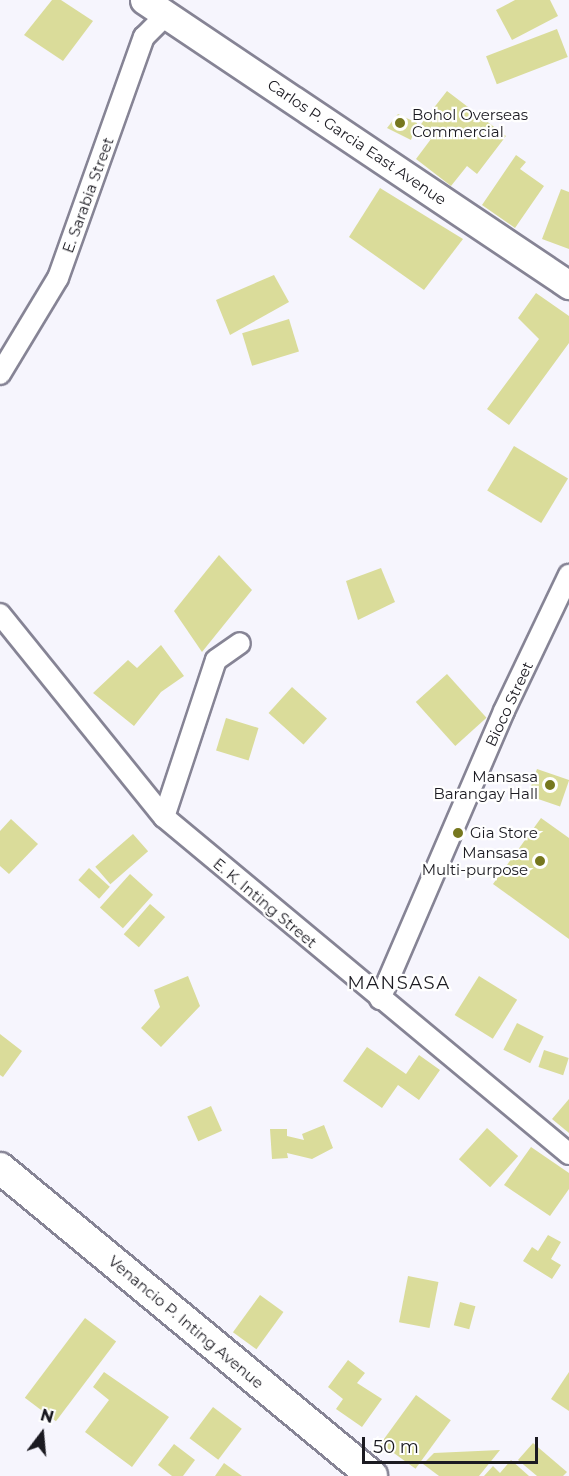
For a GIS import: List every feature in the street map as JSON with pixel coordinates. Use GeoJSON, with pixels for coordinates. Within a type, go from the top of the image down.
{"type":"FeatureCollection","features":[{"type":"Feature","properties":{"kind":"main road","name":"Carlos P. Garcia East Avenue"},"geometry":{"type":"LineString","coordinates":[[144,0],[569,285]]}},
{"type":"Feature","properties":{"kind":"main road","name":"Venancio P. Inting Avenue"},"geometry":{"type":"LineString","coordinates":[[0,1168],[372,1476]]}},
{"type":"Feature","properties":{"kind":"street","name":"E. Sarabia Street"},"geometry":{"type":"LineString","coordinates":[[0,374],[58,278],[144,37],[167,14]]}},
{"type":"Feature","properties":{"kind":"street","name":"Bioco Street"},"geometry":{"type":"LineString","coordinates":[[380,999],[504,711],[569,575]]}},
{"type":"Feature","properties":{"kind":"street","name":"E. K. Inting Street"},"geometry":{"type":"LineString","coordinates":[[0,614],[164,817],[569,1154]]}},
{"type":"Feature","properties":{"kind":"street"},"geometry":{"type":"LineString","coordinates":[[164,817],[216,660],[240,643]]}},
{"type":"Feature","properties":{"kind":"building"},"geometry":{"type":"Polygon","coordinates":[[[52,0],[61,0],[93,21],[63,61],[24,35],[52,0]]]}},
{"type":"Feature","properties":{"kind":"building"},"geometry":{"type":"Polygon","coordinates":[[[515,0],[550,0],[558,16],[512,40],[496,10],[515,0]]]}},
{"type":"Feature","properties":{"kind":"building"},"geometry":{"type":"Polygon","coordinates":[[[557,29],[568,57],[497,84],[486,56],[557,29]]]}},
{"type":"Feature","properties":{"kind":"building"},"geometry":{"type":"Polygon","coordinates":[[[447,91],[506,136],[477,174],[467,166],[451,186],[416,159],[431,139],[418,128],[447,91]]]}},
{"type":"Feature","properties":{"kind":"building"},"geometry":{"type":"Polygon","coordinates":[[[398,114],[417,123],[411,140],[387,128],[398,114]]]}},
{"type":"Feature","properties":{"kind":"building"},"geometry":{"type":"Polygon","coordinates":[[[516,155],[526,162],[520,169],[544,186],[515,228],[482,205],[516,155]]]}},
{"type":"Feature","properties":{"kind":"building"},"geometry":{"type":"Polygon","coordinates":[[[380,188],[463,239],[424,290],[349,237],[380,188]]]}},
{"type":"Feature","properties":{"kind":"building"},"geometry":{"type":"Polygon","coordinates":[[[561,189],[569,192],[569,249],[542,239],[561,189]]]}},
{"type":"Feature","properties":{"kind":"building"},"geometry":{"type":"Polygon","coordinates":[[[274,275],[289,302],[230,335],[216,300],[274,275]]]}},
{"type":"Feature","properties":{"kind":"building"},"geometry":{"type":"Polygon","coordinates":[[[536,293],[569,316],[569,343],[509,425],[487,409],[539,339],[518,318],[536,293]]]}},
{"type":"Feature","properties":{"kind":"building"},"geometry":{"type":"Polygon","coordinates":[[[289,319],[299,352],[252,366],[242,333],[289,319]]]}},
{"type":"Feature","properties":{"kind":"building"},"geometry":{"type":"Polygon","coordinates":[[[514,446],[568,478],[541,523],[487,491],[514,446]]]}},
{"type":"Feature","properties":{"kind":"building"},"geometry":{"type":"Polygon","coordinates":[[[219,555],[252,590],[202,652],[174,611],[219,555]]]}},
{"type":"Feature","properties":{"kind":"building"},"geometry":{"type":"Polygon","coordinates":[[[381,568],[395,602],[358,620],[346,581],[381,568]]]}},
{"type":"Feature","properties":{"kind":"building"},"geometry":{"type":"Polygon","coordinates":[[[161,645],[184,676],[161,692],[134,726],[93,693],[128,660],[137,668],[161,645]]]}},
{"type":"Feature","properties":{"kind":"building"},"geometry":{"type":"Polygon","coordinates":[[[447,674],[486,718],[455,746],[416,702],[447,674]]]}},
{"type":"Feature","properties":{"kind":"building"},"geometry":{"type":"Polygon","coordinates":[[[292,687],[327,718],[304,744],[269,713],[292,687]]]}},
{"type":"Feature","properties":{"kind":"building"},"geometry":{"type":"Polygon","coordinates":[[[226,718],[259,728],[249,760],[216,751],[226,718]]]}},
{"type":"Feature","properties":{"kind":"building","name":"Mansasa Barangay Hall"},"geometry":{"type":"Polygon","coordinates":[[[537,769],[569,780],[560,807],[528,795],[537,769]]]}},
{"type":"Feature","properties":{"kind":"building","name":"Mansasa Multi-purpose"},"geometry":{"type":"Polygon","coordinates":[[[541,818],[569,838],[569,939],[493,884],[541,818]]]}},
{"type":"Feature","properties":{"kind":"building"},"geometry":{"type":"Polygon","coordinates":[[[11,819],[38,844],[9,874],[0,866],[0,831],[11,819]]]}},
{"type":"Feature","properties":{"kind":"building"},"geometry":{"type":"Polygon","coordinates":[[[133,834],[148,851],[110,884],[95,867],[133,834]]]}},
{"type":"Feature","properties":{"kind":"building"},"geometry":{"type":"Polygon","coordinates":[[[89,868],[110,887],[99,899],[78,880],[89,868]]]}},
{"type":"Feature","properties":{"kind":"building"},"geometry":{"type":"Polygon","coordinates":[[[130,874],[153,895],[123,928],[100,907],[130,874]]]}},
{"type":"Feature","properties":{"kind":"building"},"geometry":{"type":"Polygon","coordinates":[[[150,904],[165,917],[139,947],[124,934],[150,904]]]}},
{"type":"Feature","properties":{"kind":"building"},"geometry":{"type":"Polygon","coordinates":[[[188,976],[200,1006],[161,1047],[141,1028],[160,1007],[154,990],[188,976]]]}},
{"type":"Feature","properties":{"kind":"building"},"geometry":{"type":"Polygon","coordinates":[[[479,976],[517,1000],[493,1039],[455,1015],[479,976]]]}},
{"type":"Feature","properties":{"kind":"building"},"geometry":{"type":"Polygon","coordinates":[[[517,1023],[544,1037],[530,1063],[503,1050],[517,1023]]]}},
{"type":"Feature","properties":{"kind":"building"},"geometry":{"type":"Polygon","coordinates":[[[0,1034],[22,1051],[3,1077],[0,1075],[0,1034]]]}},
{"type":"Feature","properties":{"kind":"building"},"geometry":{"type":"Polygon","coordinates":[[[367,1047],[406,1074],[419,1055],[440,1070],[419,1100],[398,1085],[382,1108],[343,1081],[367,1047]]]}},
{"type":"Feature","properties":{"kind":"building"},"geometry":{"type":"Polygon","coordinates":[[[544,1050],[569,1058],[563,1075],[538,1067],[544,1050]]]}},
{"type":"Feature","properties":{"kind":"building"},"geometry":{"type":"Polygon","coordinates":[[[569,1099],[569,1133],[552,1119],[569,1099]]]}},
{"type":"Feature","properties":{"kind":"building"},"geometry":{"type":"Polygon","coordinates":[[[211,1106],[222,1131],[198,1141],[187,1117],[211,1106]]]}},
{"type":"Feature","properties":{"kind":"building"},"geometry":{"type":"Polygon","coordinates":[[[324,1125],[333,1148],[312,1159],[287,1153],[288,1158],[272,1159],[270,1129],[287,1129],[287,1136],[304,1140],[302,1134],[324,1125]]]}},
{"type":"Feature","properties":{"kind":"building"},"geometry":{"type":"Polygon","coordinates":[[[487,1128],[518,1156],[490,1187],[459,1159],[487,1128]]]}},
{"type":"Feature","properties":{"kind":"building"},"geometry":{"type":"Polygon","coordinates":[[[531,1147],[569,1173],[569,1189],[550,1216],[504,1185],[531,1147]]]}},
{"type":"Feature","properties":{"kind":"building"},"geometry":{"type":"Polygon","coordinates":[[[548,1235],[561,1242],[551,1259],[561,1265],[552,1279],[523,1261],[532,1247],[538,1251],[548,1235]]]}},
{"type":"Feature","properties":{"kind":"building"},"geometry":{"type":"Polygon","coordinates":[[[408,1276],[438,1282],[429,1328],[399,1322],[408,1276]]]}},
{"type":"Feature","properties":{"kind":"building"},"geometry":{"type":"Polygon","coordinates":[[[260,1295],[283,1312],[256,1349],[233,1332],[260,1295]]]}},
{"type":"Feature","properties":{"kind":"building"},"geometry":{"type":"Polygon","coordinates":[[[460,1302],[475,1306],[469,1329],[454,1325],[460,1302]]]}},
{"type":"Feature","properties":{"kind":"building"},"geometry":{"type":"Polygon","coordinates":[[[85,1318],[116,1341],[56,1421],[25,1398],[85,1318]]]}},
{"type":"Feature","properties":{"kind":"building"},"geometry":{"type":"Polygon","coordinates":[[[348,1360],[365,1373],[357,1383],[382,1399],[362,1427],[336,1409],[343,1399],[328,1387],[348,1360]]]}},
{"type":"Feature","properties":{"kind":"building"},"geometry":{"type":"Polygon","coordinates":[[[104,1372],[169,1417],[132,1467],[85,1432],[109,1400],[93,1387],[104,1372]]]}},
{"type":"Feature","properties":{"kind":"building"},"geometry":{"type":"Polygon","coordinates":[[[569,1372],[569,1411],[551,1399],[569,1372]]]}},
{"type":"Feature","properties":{"kind":"building"},"geometry":{"type":"Polygon","coordinates":[[[416,1395],[451,1420],[416,1469],[381,1444],[416,1395]]]}},
{"type":"Feature","properties":{"kind":"building"},"geometry":{"type":"Polygon","coordinates":[[[213,1407],[242,1429],[218,1460],[190,1438],[213,1407]]]}},
{"type":"Feature","properties":{"kind":"building"},"geometry":{"type":"Polygon","coordinates":[[[533,1443],[567,1472],[563,1476],[537,1476],[518,1460],[533,1443]]]}},
{"type":"Feature","properties":{"kind":"building"},"geometry":{"type":"Polygon","coordinates":[[[174,1444],[195,1460],[183,1476],[172,1476],[158,1465],[174,1444]]]}},
{"type":"Feature","properties":{"kind":"building"},"geometry":{"type":"Polygon","coordinates":[[[500,1450],[479,1476],[439,1476],[423,1464],[434,1453],[500,1450]]]}},
{"type":"Feature","properties":{"kind":"building"},"geometry":{"type":"Polygon","coordinates":[[[511,1460],[529,1476],[484,1476],[493,1466],[500,1473],[511,1460]]]}},
{"type":"Feature","properties":{"kind":"building"},"geometry":{"type":"Polygon","coordinates":[[[224,1463],[242,1476],[215,1476],[224,1463]]]}},
{"type":"Feature","properties":{"kind":"place","name":"Bohol Overseas Commercial"},"geometry":{"type":"Point","coordinates":[400,123]}},
{"type":"Feature","properties":{"kind":"place","name":"Mansasa Barangay Hall"},"geometry":{"type":"Point","coordinates":[550,785]}},
{"type":"Feature","properties":{"kind":"place","name":"Gia Store"},"geometry":{"type":"Point","coordinates":[458,833]}},
{"type":"Feature","properties":{"kind":"place","name":"Mansasa Multi-purpose"},"geometry":{"type":"Point","coordinates":[540,861]}},
{"type":"Feature","properties":{"kind":"district","name":"MANSASA"},"geometry":{"type":"Point","coordinates":[399,983]}}]}
